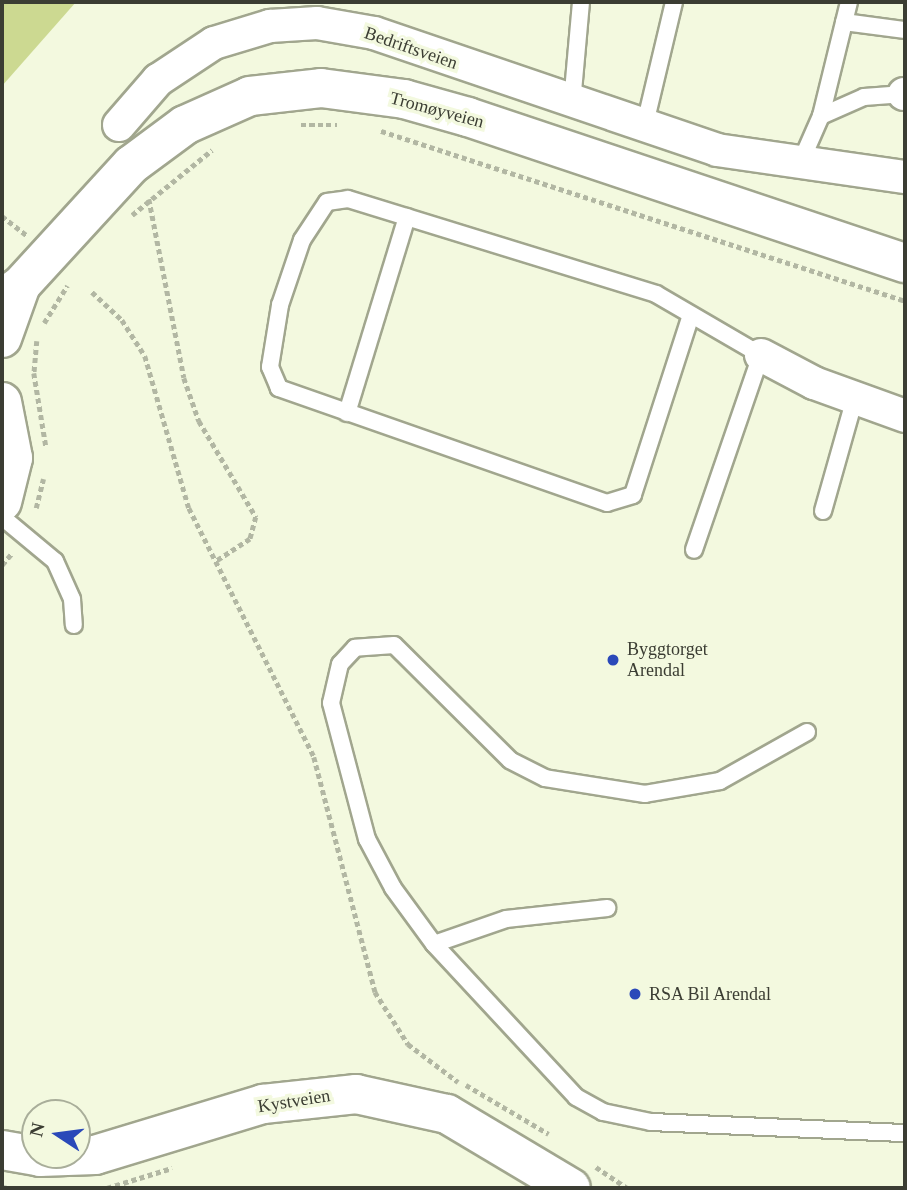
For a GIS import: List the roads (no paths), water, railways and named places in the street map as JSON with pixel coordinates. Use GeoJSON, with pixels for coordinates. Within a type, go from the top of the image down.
{"type":"FeatureCollection","features":[{"type":"Feature","properties":{"kind":"main road","name":"Tromøyveien"},"geometry":{"type":"LineString","coordinates":[[2,338],[11,292],[131,165],[185,125],[250,96],[321,88],[404,99],[468,117],[905,263]]}},
{"type":"Feature","properties":{"kind":"main road"},"geometry":{"type":"LineString","coordinates":[[2,402],[13,458],[2,502]]}},
{"type":"Feature","properties":{"kind":"main road","name":"Kystveien"},"geometry":{"type":"LineString","coordinates":[[2,1150],[50,1158],[94,1155],[263,1104],[356,1094],[447,1114],[578,1174]]}},
{"type":"Feature","properties":{"kind":"street","name":"Bedriftsveien"},"geometry":{"type":"LineString","coordinates":[[119,125],[158,80],[189,57],[241,33],[298,23],[374,33],[644,128],[799,166],[905,177]]}},
{"type":"Feature","properties":{"kind":"street"},"geometry":{"type":"LineString","coordinates":[[761,355],[855,398],[905,416]]}},
{"type":"Feature","properties":{"kind":"lane"},"geometry":{"type":"LineString","coordinates":[[572,103],[581,2]]}},
{"type":"Feature","properties":{"kind":"lane"},"geometry":{"type":"LineString","coordinates":[[644,128],[674,2]]}},
{"type":"Feature","properties":{"kind":"lane"},"geometry":{"type":"LineString","coordinates":[[799,166],[821,116],[849,2]]}},
{"type":"Feature","properties":{"kind":"lane"},"geometry":{"type":"LineString","coordinates":[[844,22],[905,30]]}},
{"type":"Feature","properties":{"kind":"lane"},"geometry":{"type":"LineString","coordinates":[[821,116],[864,97],[905,94]]}},
{"type":"Feature","properties":{"kind":"lane"},"geometry":{"type":"LineString","coordinates":[[691,315],[633,495],[607,503],[279,388],[270,367],[280,305],[302,240],[327,202],[348,199],[656,294],[761,355],[694,550]]}},
{"type":"Feature","properties":{"kind":"lane"},"geometry":{"type":"LineString","coordinates":[[347,413],[407,217]]}},
{"type":"Feature","properties":{"kind":"lane"},"geometry":{"type":"LineString","coordinates":[[822,511],[855,398]]}},
{"type":"Feature","properties":{"kind":"lane"},"geometry":{"type":"LineString","coordinates":[[2,517],[26,532],[65,580],[74,625]]}},
{"type":"Feature","properties":{"kind":"lane"},"geometry":{"type":"LineString","coordinates":[[807,732],[720,780],[645,794],[603,790],[545,778],[510,760],[394,645],[355,648],[340,664],[331,703],[367,839],[434,944],[548,1072],[603,1111],[651,1122],[905,1133]]}},
{"type":"Feature","properties":{"kind":"lane"},"geometry":{"type":"LineString","coordinates":[[434,944],[506,919],[607,908]]}},
{"type":"Feature","properties":{"kind":"place","name":"Byggtorget Arendal"},"geometry":{"type":"Point","coordinates":[613,660]}},
{"type":"Feature","properties":{"kind":"place","name":"RSA Bil Arendal"},"geometry":{"type":"Point","coordinates":[635,994]}}]}
